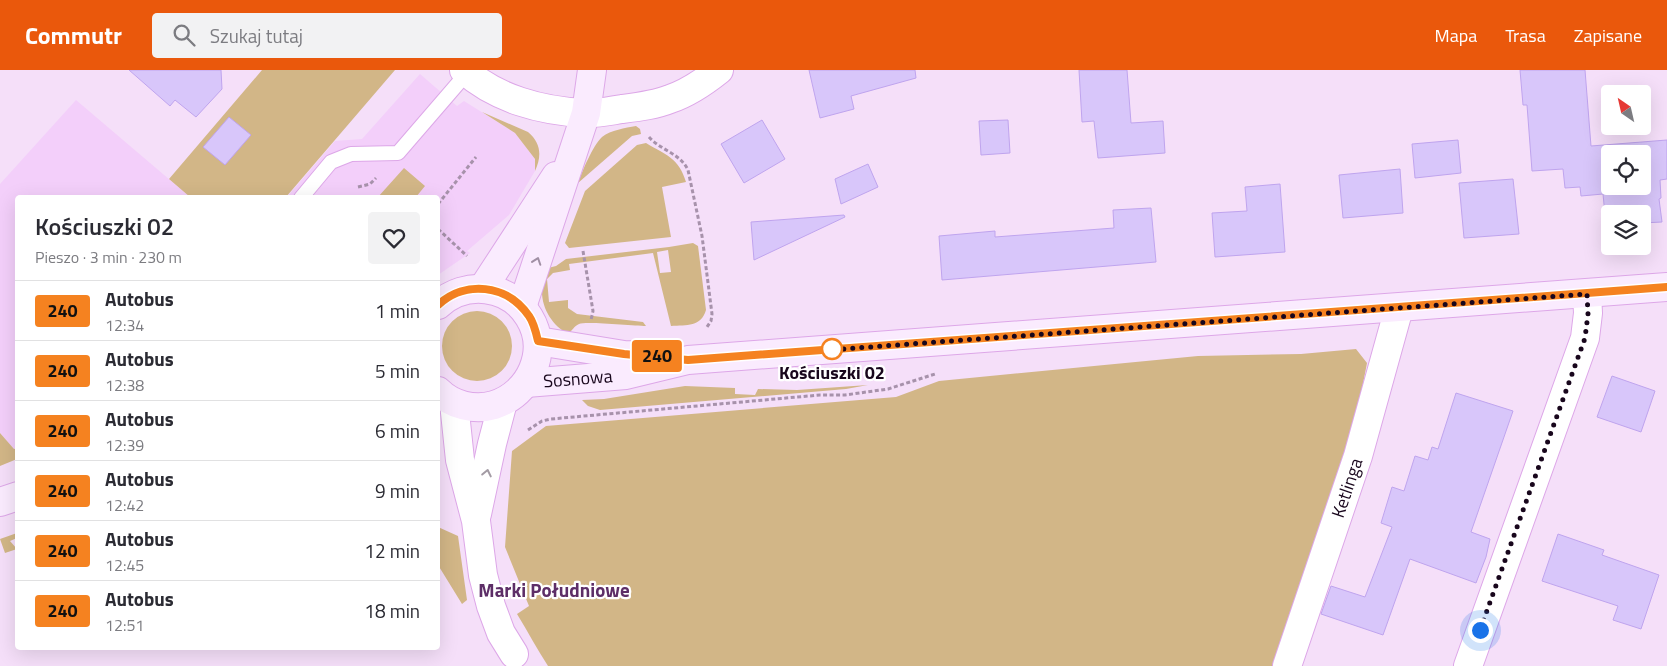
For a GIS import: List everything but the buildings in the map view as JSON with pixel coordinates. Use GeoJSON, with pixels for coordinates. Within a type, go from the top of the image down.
{"type":"FeatureCollection","features":[{"type":"Feature","properties":{"kind":"street"},"geometry":{"type":"LineString","coordinates":[[522,308],[586,113],[592,70]]}},
{"type":"Feature","properties":{"kind":"street"},"geometry":{"type":"LineString","coordinates":[[466,72],[511,98],[554,110],[586,113],[640,107],[670,100],[689,91],[719,70]]}},
{"type":"Feature","properties":{"kind":"street"},"geometry":{"type":"LineString","coordinates":[[483,288],[571,154]]}},
{"type":"Feature","properties":{"kind":"street","name":"Sosnowa"},"geometry":{"type":"LineString","coordinates":[[526,383],[626,375],[688,360],[1667,287]]}},
{"type":"Feature","properties":{"kind":"street"},"geometry":{"type":"LineString","coordinates":[[440,303],[454,293],[466,290],[483,288],[502,293],[513,299],[530,317],[538,341],[535,366],[526,383],[514,396],[503,402],[478,408],[446,397]]}},
{"type":"Feature","properties":{"kind":"street"},"geometry":{"type":"LineString","coordinates":[[1468,666],[1585,338],[1588,314],[1587,294]]}},
{"type":"Feature","properties":{"kind":"street","name":"Ketlinga"},"geometry":{"type":"LineString","coordinates":[[1287,666],[1358,456],[1399,308]]}},
{"type":"Feature","properties":{"kind":"street","name":"Sosnowa"},"geometry":{"type":"LineString","coordinates":[[538,341],[614,353],[688,360]]}},
{"type":"Feature","properties":{"kind":"street"},"geometry":{"type":"LineString","coordinates":[[446,397],[476,521],[483,574],[491,606],[501,633],[514,654]]}},
{"type":"Feature","properties":{"kind":"street"},"geometry":{"type":"LineString","coordinates":[[476,521],[503,402]]}},
{"type":"Feature","properties":{"kind":"street"},"geometry":{"type":"LineString","coordinates":[[0,502],[15,497]]}},
{"type":"Feature","properties":{"kind":"lane"},"geometry":{"type":"LineString","coordinates":[[304,195],[331,162],[351,154],[398,153],[466,72]]}},
{"type":"Feature","properties":{"kind":"path"},"geometry":{"type":"LineString","coordinates":[[647,135],[654,143],[678,156],[685,163],[688,170],[702,236],[712,314],[709,326],[703,328]]}},
{"type":"Feature","properties":{"kind":"path"},"geometry":{"type":"LineString","coordinates":[[440,202],[476,157]]}},
{"type":"Feature","properties":{"kind":"path"},"geometry":{"type":"LineString","coordinates":[[440,231],[472,260]]}},
{"type":"Feature","properties":{"kind":"path"},"geometry":{"type":"LineString","coordinates":[[583,251],[593,311],[590,328]]}},
{"type":"Feature","properties":{"kind":"shaded area"},"geometry":{"type":"Polygon","coordinates":[[[262,70],[395,70],[288,195],[188,195],[169,179],[262,70]]]}},
{"type":"Feature","properties":{"kind":"shaded area"},"geometry":{"type":"Polygon","coordinates":[[[420,74],[457,106],[464,101],[515,133],[535,159],[535,171],[509,215],[467,251],[470,253],[440,274],[440,195],[289,195],[335,141],[362,139],[420,74]]]}},
{"type":"Feature","properties":{"kind":"shaded area"},"geometry":{"type":"Polygon","coordinates":[[[76,100],[188,195],[15,195],[14,449],[0,433],[0,184],[76,100]]]}},
{"type":"Feature","properties":{"kind":"shaded area"},"geometry":{"type":"Polygon","coordinates":[[[482,112],[528,132],[532,136],[539,150],[539,160],[535,171],[535,159],[515,133],[482,112]]]}},
{"type":"Feature","properties":{"kind":"shaded area"},"geometry":{"type":"Polygon","coordinates":[[[636,126],[640,129],[641,134],[632,136],[578,183],[591,153],[602,137],[614,131],[636,126]]]}},
{"type":"Feature","properties":{"kind":"shaded area"},"geometry":{"type":"Polygon","coordinates":[[[646,143],[676,162],[686,182],[662,187],[671,237],[569,248],[565,243],[585,191],[637,145],[646,143]]]}},
{"type":"Feature","properties":{"kind":"shaded area"},"geometry":{"type":"Polygon","coordinates":[[[404,168],[425,186],[418,195],[380,195],[404,168]]]}},
{"type":"Feature","properties":{"kind":"shaded area"},"geometry":{"type":"Polygon","coordinates":[[[693,243],[698,246],[706,310],[701,320],[688,325],[671,326],[653,253],[569,264],[570,270],[553,273],[547,279],[549,302],[568,300],[568,308],[577,314],[643,322],[646,326],[583,323],[577,325],[568,334],[553,322],[546,311],[542,292],[548,268],[556,266],[566,259],[693,243]],[[668,250],[657,252],[660,273],[671,272],[668,250]]]}},
{"type":"Feature","properties":{"kind":"shaded area"},"geometry":{"type":"Polygon","coordinates":[[[470,311],[484,311],[497,317],[506,326],[512,339],[510,359],[502,371],[484,381],[470,381],[457,375],[448,366],[442,353],[442,339],[448,326],[457,317],[470,311]]]}},
{"type":"Feature","properties":{"kind":"shaded area"},"geometry":{"type":"Polygon","coordinates":[[[1356,349],[1367,363],[1349,441],[1314,554],[1273,666],[548,666],[517,614],[529,606],[505,547],[512,451],[546,426],[896,397],[939,381],[1198,356],[1301,354],[1356,349]]]}},
{"type":"Feature","properties":{"kind":"shaded area"},"geometry":{"type":"Polygon","coordinates":[[[868,385],[846,389],[600,410],[588,406],[582,400],[604,399],[685,386],[735,388],[735,394],[755,395],[758,389],[797,390],[868,385]]]}},
{"type":"Feature","properties":{"kind":"shaded area"},"geometry":{"type":"Polygon","coordinates":[[[0,433],[15,449],[15,460],[0,466],[0,433]]]}},
{"type":"Feature","properties":{"kind":"shaded area"},"geometry":{"type":"Polygon","coordinates":[[[440,528],[458,536],[467,600],[462,604],[440,568],[440,528]]]}},
{"type":"Feature","properties":{"kind":"shaded area"},"geometry":{"type":"Polygon","coordinates":[[[15,534],[15,539],[10,541],[15,550],[5,553],[0,539],[15,534]]]}},
{"type":"Feature","properties":{"kind":"bus line","name":"240"},"geometry":{"type":"LineString","coordinates":[[440,303],[454,293],[466,290],[483,288],[493,290],[513,299],[530,317],[538,341],[587,350],[688,360],[1667,287]]}},
{"type":"Feature","properties":{"kind":"place","name":"Kościuszki 02"},"geometry":{"type":"Point","coordinates":[832,349]}},
{"type":"Feature","properties":{"kind":"district","name":"Marki Południowe"},"geometry":{"type":"Point","coordinates":[554,590]}},
{"type":"Feature","properties":{"kind":"route"},"geometry":{"type":"LineString","coordinates":[[832,349],[829,350],[1587,294],[1588,314],[1585,338],[1480,630]]}}]}
